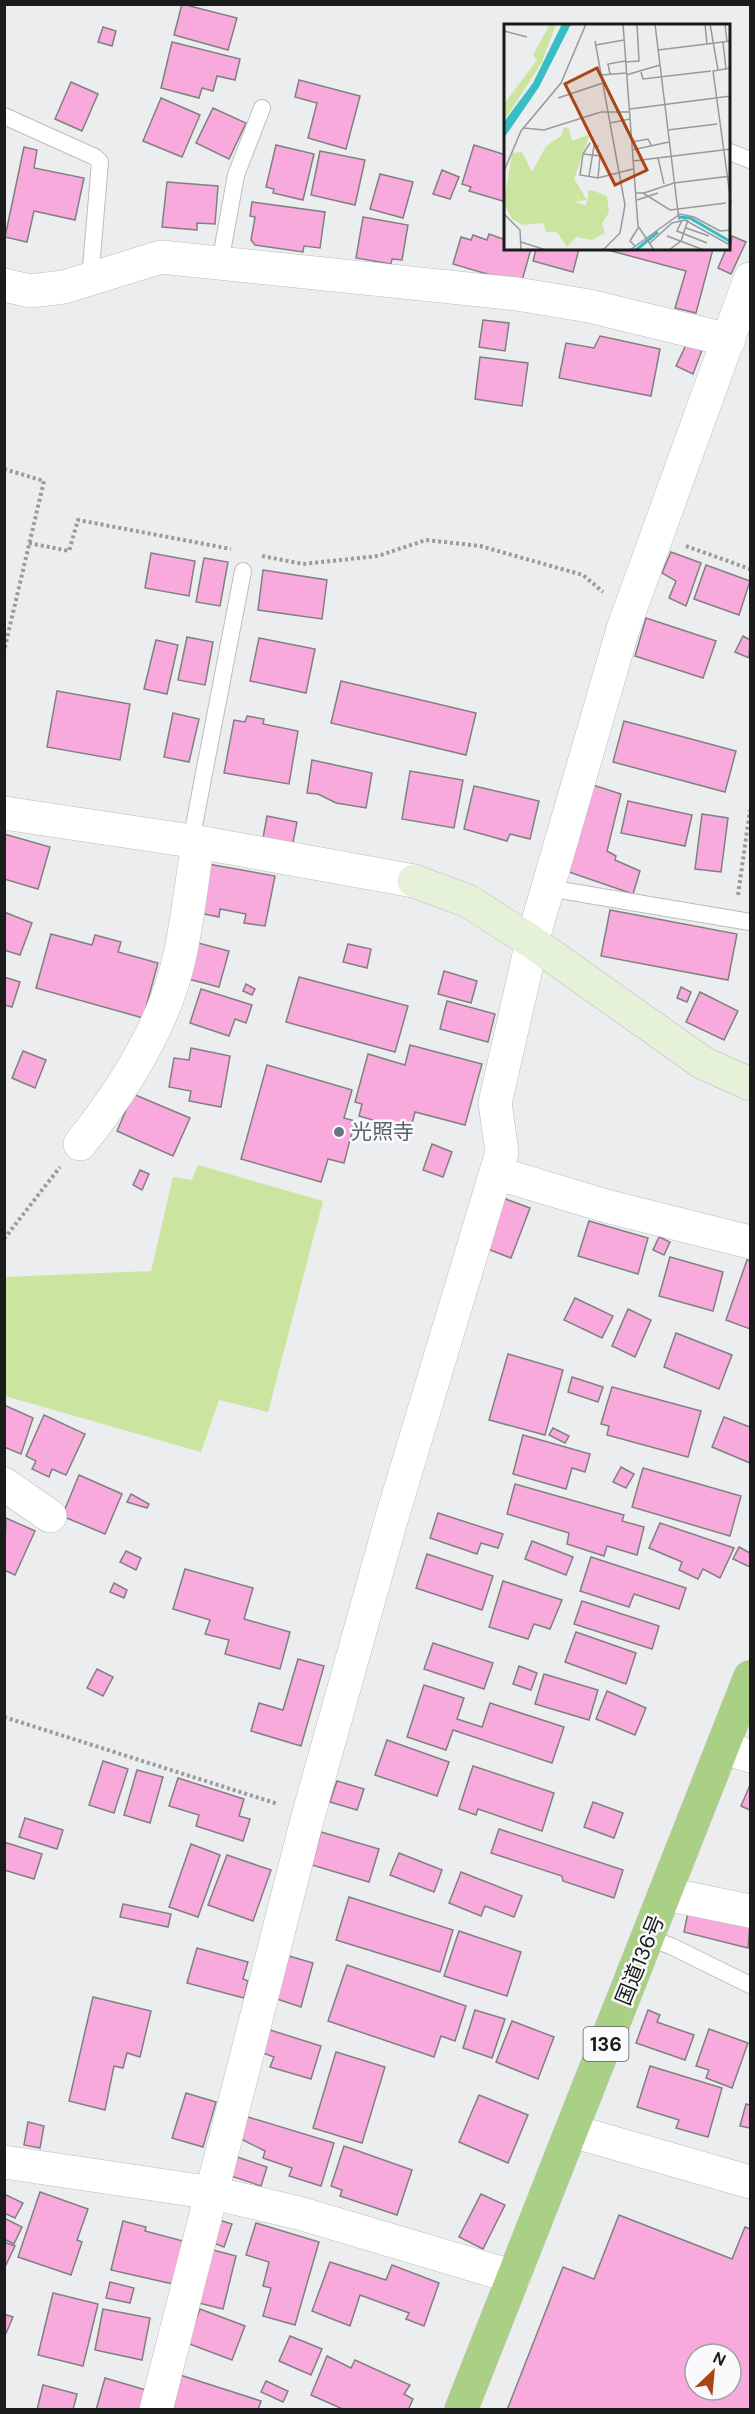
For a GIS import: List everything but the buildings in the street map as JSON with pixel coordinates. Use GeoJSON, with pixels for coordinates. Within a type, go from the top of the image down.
{"type":"FeatureCollection","features":[{"type":"Feature","properties":{"kind":"highway","name":"国道136号"},"geometry":{"type":"LineString","coordinates":[[460,2409],[666,1894],[737,1752],[750,1677]]}},
{"type":"Feature","properties":{"kind":"street"},"geometry":{"type":"LineString","coordinates":[[4,285],[30,291],[64,287],[161,257],[517,294],[589,306],[729,340]]}},
{"type":"Feature","properties":{"kind":"street"},"geometry":{"type":"LineString","coordinates":[[156,2409],[309,1814],[392,1517],[502,1152],[495,1102],[532,942],[628,614],[750,279]]}},
{"type":"Feature","properties":{"kind":"street"},"geometry":{"type":"LineString","coordinates":[[4,813],[195,842],[414,881],[468,901],[532,942],[703,1063],[750,1084]]}},
{"type":"Feature","properties":{"kind":"street"},"geometry":{"type":"LineString","coordinates":[[80,1144],[140,1056],[165,1002],[180,957],[195,842]]}},
{"type":"Feature","properties":{"kind":"street"},"geometry":{"type":"LineString","coordinates":[[496,1173],[606,1206],[750,1242]]}},
{"type":"Feature","properties":{"kind":"street"},"geometry":{"type":"LineString","coordinates":[[4,1484],[50,1516]]}},
{"type":"Feature","properties":{"kind":"street"},"geometry":{"type":"LineString","coordinates":[[666,1894],[750,1911]]}},
{"type":"Feature","properties":{"kind":"street"},"geometry":{"type":"LineString","coordinates":[[572,2131],[750,2181]]}},
{"type":"Feature","properties":{"kind":"street"},"geometry":{"type":"LineString","coordinates":[[4,2162],[213,2193],[299,2212],[514,2277]]}},
{"type":"Feature","properties":{"kind":"lane"},"geometry":{"type":"LineString","coordinates":[[220,263],[236,175],[262,108]]}},
{"type":"Feature","properties":{"kind":"lane"},"geometry":{"type":"LineString","coordinates":[[4,116],[95,157],[100,162],[90,280]]}},
{"type":"Feature","properties":{"kind":"lane"},"geometry":{"type":"LineString","coordinates":[[731,153],[750,159]]}},
{"type":"Feature","properties":{"kind":"lane"},"geometry":{"type":"LineString","coordinates":[[195,842],[243,571]]}},
{"type":"Feature","properties":{"kind":"lane"},"geometry":{"type":"LineString","coordinates":[[548,888],[743,921]]}},
{"type":"Feature","properties":{"kind":"lane"},"geometry":{"type":"LineString","coordinates":[[648,1938],[671,1946],[750,1985]]}},
{"type":"Feature","properties":{"kind":"path"},"geometry":{"type":"LineString","coordinates":[[4,470],[44,481],[4,651]]}},
{"type":"Feature","properties":{"kind":"path"},"geometry":{"type":"LineString","coordinates":[[29,543],[69,551],[78,520],[236,550]]}},
{"type":"Feature","properties":{"kind":"path"},"geometry":{"type":"LineString","coordinates":[[657,536],[750,569]]}},
{"type":"Feature","properties":{"kind":"path"},"geometry":{"type":"LineString","coordinates":[[258,555],[303,564],[378,556],[426,540],[480,546],[582,575],[628,614]]}},
{"type":"Feature","properties":{"kind":"path"},"geometry":{"type":"LineString","coordinates":[[743,921],[750,810]]}},
{"type":"Feature","properties":{"kind":"path"},"geometry":{"type":"LineString","coordinates":[[4,1239],[16,1220],[80,1144]]}},
{"type":"Feature","properties":{"kind":"path"},"geometry":{"type":"LineString","coordinates":[[4,1717],[309,1814]]}},
{"type":"Feature","properties":{"kind":"green space"},"geometry":{"type":"Polygon","coordinates":[[[198,1165],[323,1201],[268,1412],[219,1400],[201,1452],[5,1396],[5,1277],[151,1271],[173,1177],[192,1180],[198,1165]]]}},
{"type":"Feature","properties":{"kind":"place","name":"光照寺"},"geometry":{"type":"Point","coordinates":[339,1132]}}]}
